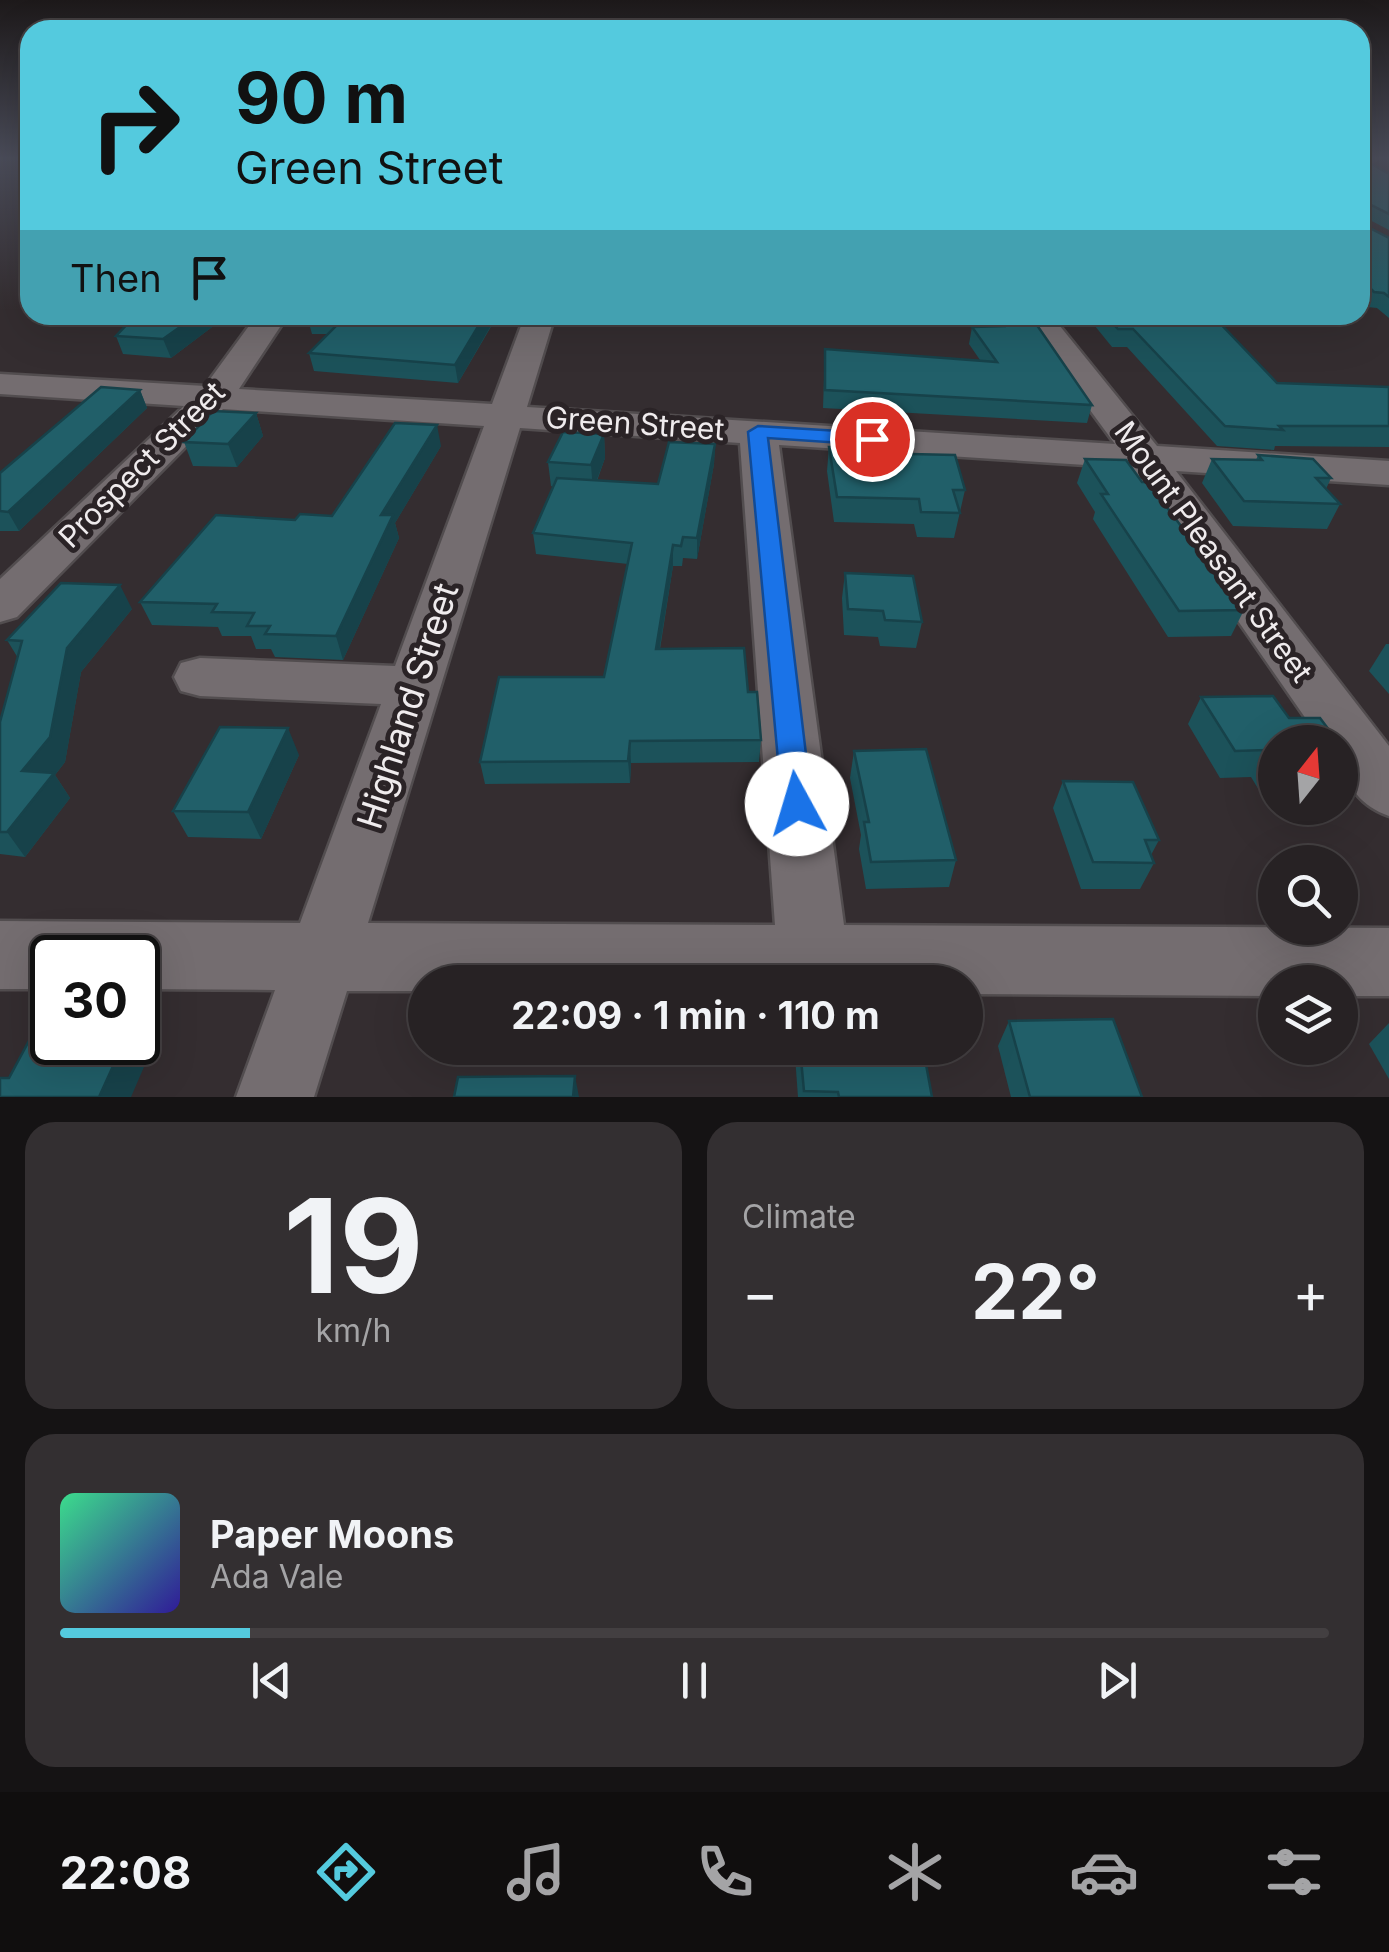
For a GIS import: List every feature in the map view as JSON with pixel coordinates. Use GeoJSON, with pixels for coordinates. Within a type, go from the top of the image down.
{"type":"FeatureCollection","features":[{"type":"Feature","properties":{"kind":"street","name":"Prospect Street"},"geometry":{"type":"LineString","coordinates":[[0,606],[214,397],[266,325]]}},
{"type":"Feature","properties":{"kind":"street","name":"Highland Street"},"geometry":{"type":"LineString","coordinates":[[275,1097],[537,325]]}},
{"type":"Feature","properties":{"kind":"street","name":"Mount Pleasant Street"},"geometry":{"type":"LineString","coordinates":[[1043,325],[1082,372],[1140,456],[1372,746],[1389,791]]}},
{"type":"Feature","properties":{"kind":"street","name":"Green Street"},"geometry":{"type":"LineString","coordinates":[[0,384],[1389,473]]}},
{"type":"Feature","properties":{"kind":"street"},"geometry":{"type":"LineString","coordinates":[[758,432],[813,959]]}},
{"type":"Feature","properties":{"kind":"street"},"geometry":{"type":"LineString","coordinates":[[200,677],[415,686]]}},
{"type":"Feature","properties":{"kind":"street"},"geometry":{"type":"LineString","coordinates":[[0,955],[1389,962]]}},
{"type":"Feature","properties":{"kind":"building"},"geometry":{"type":"Polygon","coordinates":[[[1370,228],[1389,238],[1389,297],[1370,288],[1370,228]]]}},
{"type":"Feature","properties":{"kind":"building"},"geometry":{"type":"Polygon","coordinates":[[[126,325],[183,325],[163,339],[116,336],[126,325]]]}},
{"type":"Feature","properties":{"kind":"building"},"geometry":{"type":"Polygon","coordinates":[[[337,325],[479,325],[455,365],[309,353],[337,325]]]}},
{"type":"Feature","properties":{"kind":"building"},"geometry":{"type":"Polygon","coordinates":[[[1037,325],[1092,405],[825,390],[825,349],[997,362],[972,327],[1037,325]]]}},
{"type":"Feature","properties":{"kind":"building"},"geometry":{"type":"Polygon","coordinates":[[[1114,325],[1222,325],[1277,383],[1389,387],[1389,426],[1279,426],[1283,430],[1225,426],[1133,329],[1118,329],[1114,325]]]}},
{"type":"Feature","properties":{"kind":"building"},"geometry":{"type":"Polygon","coordinates":[[[101,387],[140,390],[8,512],[0,511],[0,473],[101,387]]]}},
{"type":"Feature","properties":{"kind":"building"},"geometry":{"type":"Polygon","coordinates":[[[213,411],[256,413],[228,444],[184,442],[213,411]]]}},
{"type":"Feature","properties":{"kind":"building"},"geometry":{"type":"Polygon","coordinates":[[[395,423],[437,425],[381,515],[393,515],[336,636],[265,634],[270,626],[247,626],[254,613],[212,612],[217,604],[140,602],[216,515],[295,520],[300,514],[332,516],[395,423]]]}},
{"type":"Feature","properties":{"kind":"building"},"geometry":{"type":"Polygon","coordinates":[[[563,432],[604,434],[591,465],[548,462],[563,432]]]}},
{"type":"Feature","properties":{"kind":"building"},"geometry":{"type":"Polygon","coordinates":[[[669,442],[715,444],[697,538],[683,537],[681,546],[673,545],[656,649],[744,648],[748,692],[757,692],[761,740],[630,741],[628,761],[480,762],[499,677],[604,677],[632,543],[533,533],[557,478],[658,484],[669,442]]]}},
{"type":"Feature","properties":{"kind":"building"},"geometry":{"type":"Polygon","coordinates":[[[829,447],[863,448],[864,453],[955,455],[965,490],[953,490],[960,513],[921,512],[919,499],[837,497],[829,447]]]}},
{"type":"Feature","properties":{"kind":"building"},"geometry":{"type":"Polygon","coordinates":[[[1258,455],[1313,459],[1331,478],[1316,478],[1340,504],[1244,501],[1212,459],[1262,460],[1258,455]]]}},
{"type":"Feature","properties":{"kind":"building"},"geometry":{"type":"Polygon","coordinates":[[[1085,459],[1126,460],[1142,482],[1148,482],[1244,610],[1179,611],[1101,494],[1108,494],[1085,459]]]}},
{"type":"Feature","properties":{"kind":"building"},"geometry":{"type":"Polygon","coordinates":[[[845,573],[913,576],[922,622],[885,620],[883,611],[848,609],[845,573]]]}},
{"type":"Feature","properties":{"kind":"building"},"geometry":{"type":"Polygon","coordinates":[[[61,583],[120,585],[67,648],[50,737],[22,771],[54,773],[7,832],[0,832],[0,722],[22,641],[7,640],[61,583]]]}},
{"type":"Feature","properties":{"kind":"building"},"geometry":{"type":"Polygon","coordinates":[[[1273,696],[1289,718],[1320,718],[1325,725],[1258,725],[1258,750],[1235,751],[1201,697],[1273,696]]]}},
{"type":"Feature","properties":{"kind":"building"},"geometry":{"type":"Polygon","coordinates":[[[220,727],[288,728],[248,812],[173,811],[220,727]]]}},
{"type":"Feature","properties":{"kind":"building"},"geometry":{"type":"Polygon","coordinates":[[[926,749],[956,860],[871,862],[864,822],[869,822],[854,751],[926,749]]]}},
{"type":"Feature","properties":{"kind":"building"},"geometry":{"type":"Polygon","coordinates":[[[1063,781],[1133,782],[1159,840],[1145,840],[1154,863],[1093,862],[1063,781]]]}},
{"type":"Feature","properties":{"kind":"building"},"geometry":{"type":"Polygon","coordinates":[[[1113,1019],[1142,1097],[1030,1097],[1009,1021],[1113,1019]]]}},
{"type":"Feature","properties":{"kind":"building"},"geometry":{"type":"Polygon","coordinates":[[[30,1039],[30,1065],[114,1065],[99,1097],[0,1097],[0,1078],[9,1078],[30,1039]]]}},
{"type":"Feature","properties":{"kind":"building"},"geometry":{"type":"Polygon","coordinates":[[[802,1065],[926,1065],[932,1097],[839,1097],[838,1092],[804,1091],[802,1065]]]}},
{"type":"Feature","properties":{"kind":"building"},"geometry":{"type":"Polygon","coordinates":[[[575,1076],[573,1097],[454,1097],[458,1077],[575,1076]]]}},
{"type":"Feature","properties":{"kind":"route"},"geometry":{"type":"LineString","coordinates":[[797,804],[758,432],[872,439]]}}]}
